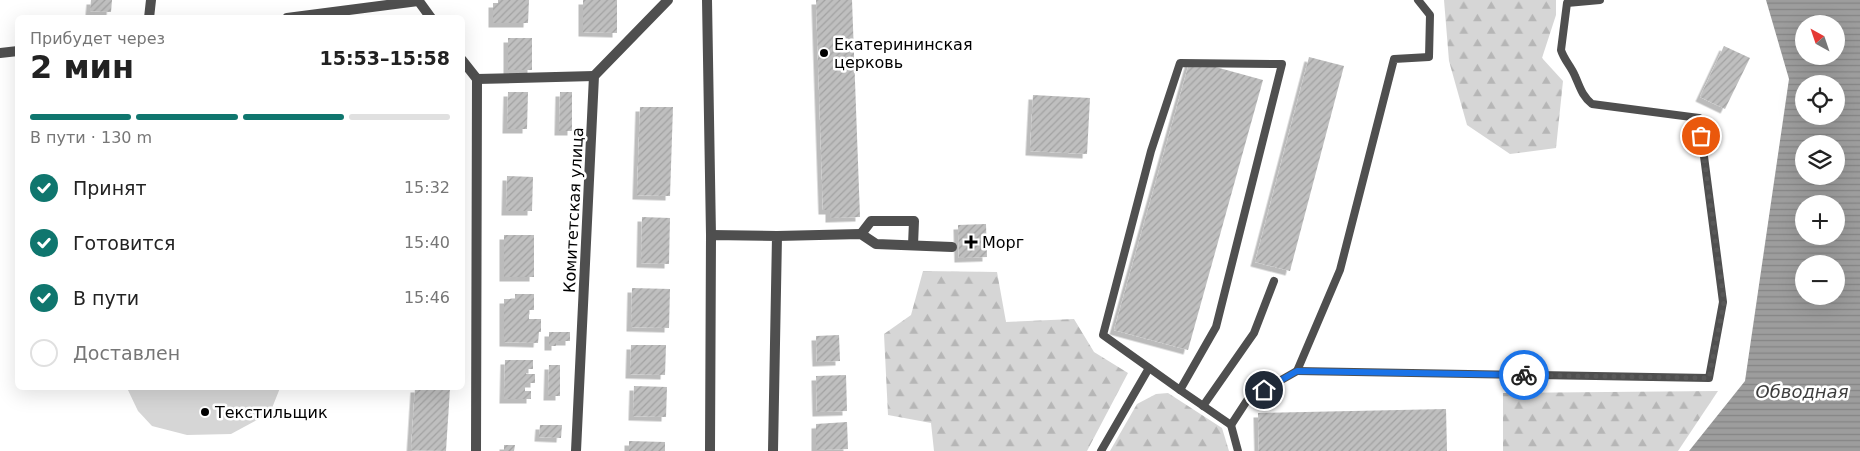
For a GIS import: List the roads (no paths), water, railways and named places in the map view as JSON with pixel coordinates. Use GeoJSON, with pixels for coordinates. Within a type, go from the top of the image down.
{"type":"FeatureCollection","features":[{"type":"Feature","properties":{"kind":"street"},"geometry":{"type":"LineString","coordinates":[[149,15],[151,0]]}},
{"type":"Feature","properties":{"kind":"street"},"geometry":{"type":"LineString","coordinates":[[309,15],[418,0],[429,15]]}},
{"type":"Feature","properties":{"kind":"street"},"geometry":{"type":"LineString","coordinates":[[477,79],[594,76],[668,0]]}},
{"type":"Feature","properties":{"kind":"street"},"geometry":{"type":"LineString","coordinates":[[708,0],[711,236],[710,451]]}},
{"type":"Feature","properties":{"kind":"street"},"geometry":{"type":"LineString","coordinates":[[0,53],[15,51]]}},
{"type":"Feature","properties":{"kind":"street"},"geometry":{"type":"LineString","coordinates":[[465,64],[477,79],[476,451]]}},
{"type":"Feature","properties":{"kind":"street","name":"Комитетская улица"},"geometry":{"type":"LineString","coordinates":[[576,451],[594,76]]}},
{"type":"Feature","properties":{"kind":"street"},"geometry":{"type":"LineString","coordinates":[[861,234],[871,221],[914,221],[913,245]]}},
{"type":"Feature","properties":{"kind":"street"},"geometry":{"type":"LineString","coordinates":[[711,236],[861,234],[876,244],[952,247]]}},
{"type":"Feature","properties":{"kind":"street"},"geometry":{"type":"LineString","coordinates":[[773,451],[777,236]]}},
{"type":"Feature","properties":{"kind":"lane"},"geometry":{"type":"LineString","coordinates":[[1297,371],[1340,270],[1394,59],[1429,57],[1430,15],[1418,0]]}},
{"type":"Feature","properties":{"kind":"lane"},"geometry":{"type":"LineString","coordinates":[[1230,425],[1248,399],[1297,371],[1709,378],[1724,302],[1699,118],[1592,104],[1584,98],[1575,75],[1563,57],[1561,50],[1567,2],[1600,0]]}},
{"type":"Feature","properties":{"kind":"lane"},"geometry":{"type":"LineString","coordinates":[[1180,390],[1216,327],[1282,64],[1180,62],[1151,151],[1103,335],[1180,390],[1230,425],[1238,451]]}},
{"type":"Feature","properties":{"kind":"lane"},"geometry":{"type":"LineString","coordinates":[[1203,406],[1254,333],[1274,281]]}},
{"type":"Feature","properties":{"kind":"lane"},"geometry":{"type":"LineString","coordinates":[[1101,451],[1149,368]]}},
{"type":"Feature","properties":{"kind":"water","name":"Обводная"},"geometry":{"type":"Polygon","coordinates":[[[1766,0],[1860,0],[1860,451],[1689,451],[1745,381],[1789,79],[1766,0]]]}},
{"type":"Feature","properties":{"kind":"place","name":"Екатерининская церковь"},"geometry":{"type":"Point","coordinates":[824,53]}},
{"type":"Feature","properties":{"kind":"place","name":"Морг"},"geometry":{"type":"Point","coordinates":[971,242]}},
{"type":"Feature","properties":{"kind":"place","name":"Текстильщик"},"geometry":{"type":"Point","coordinates":[205,412]}}]}
